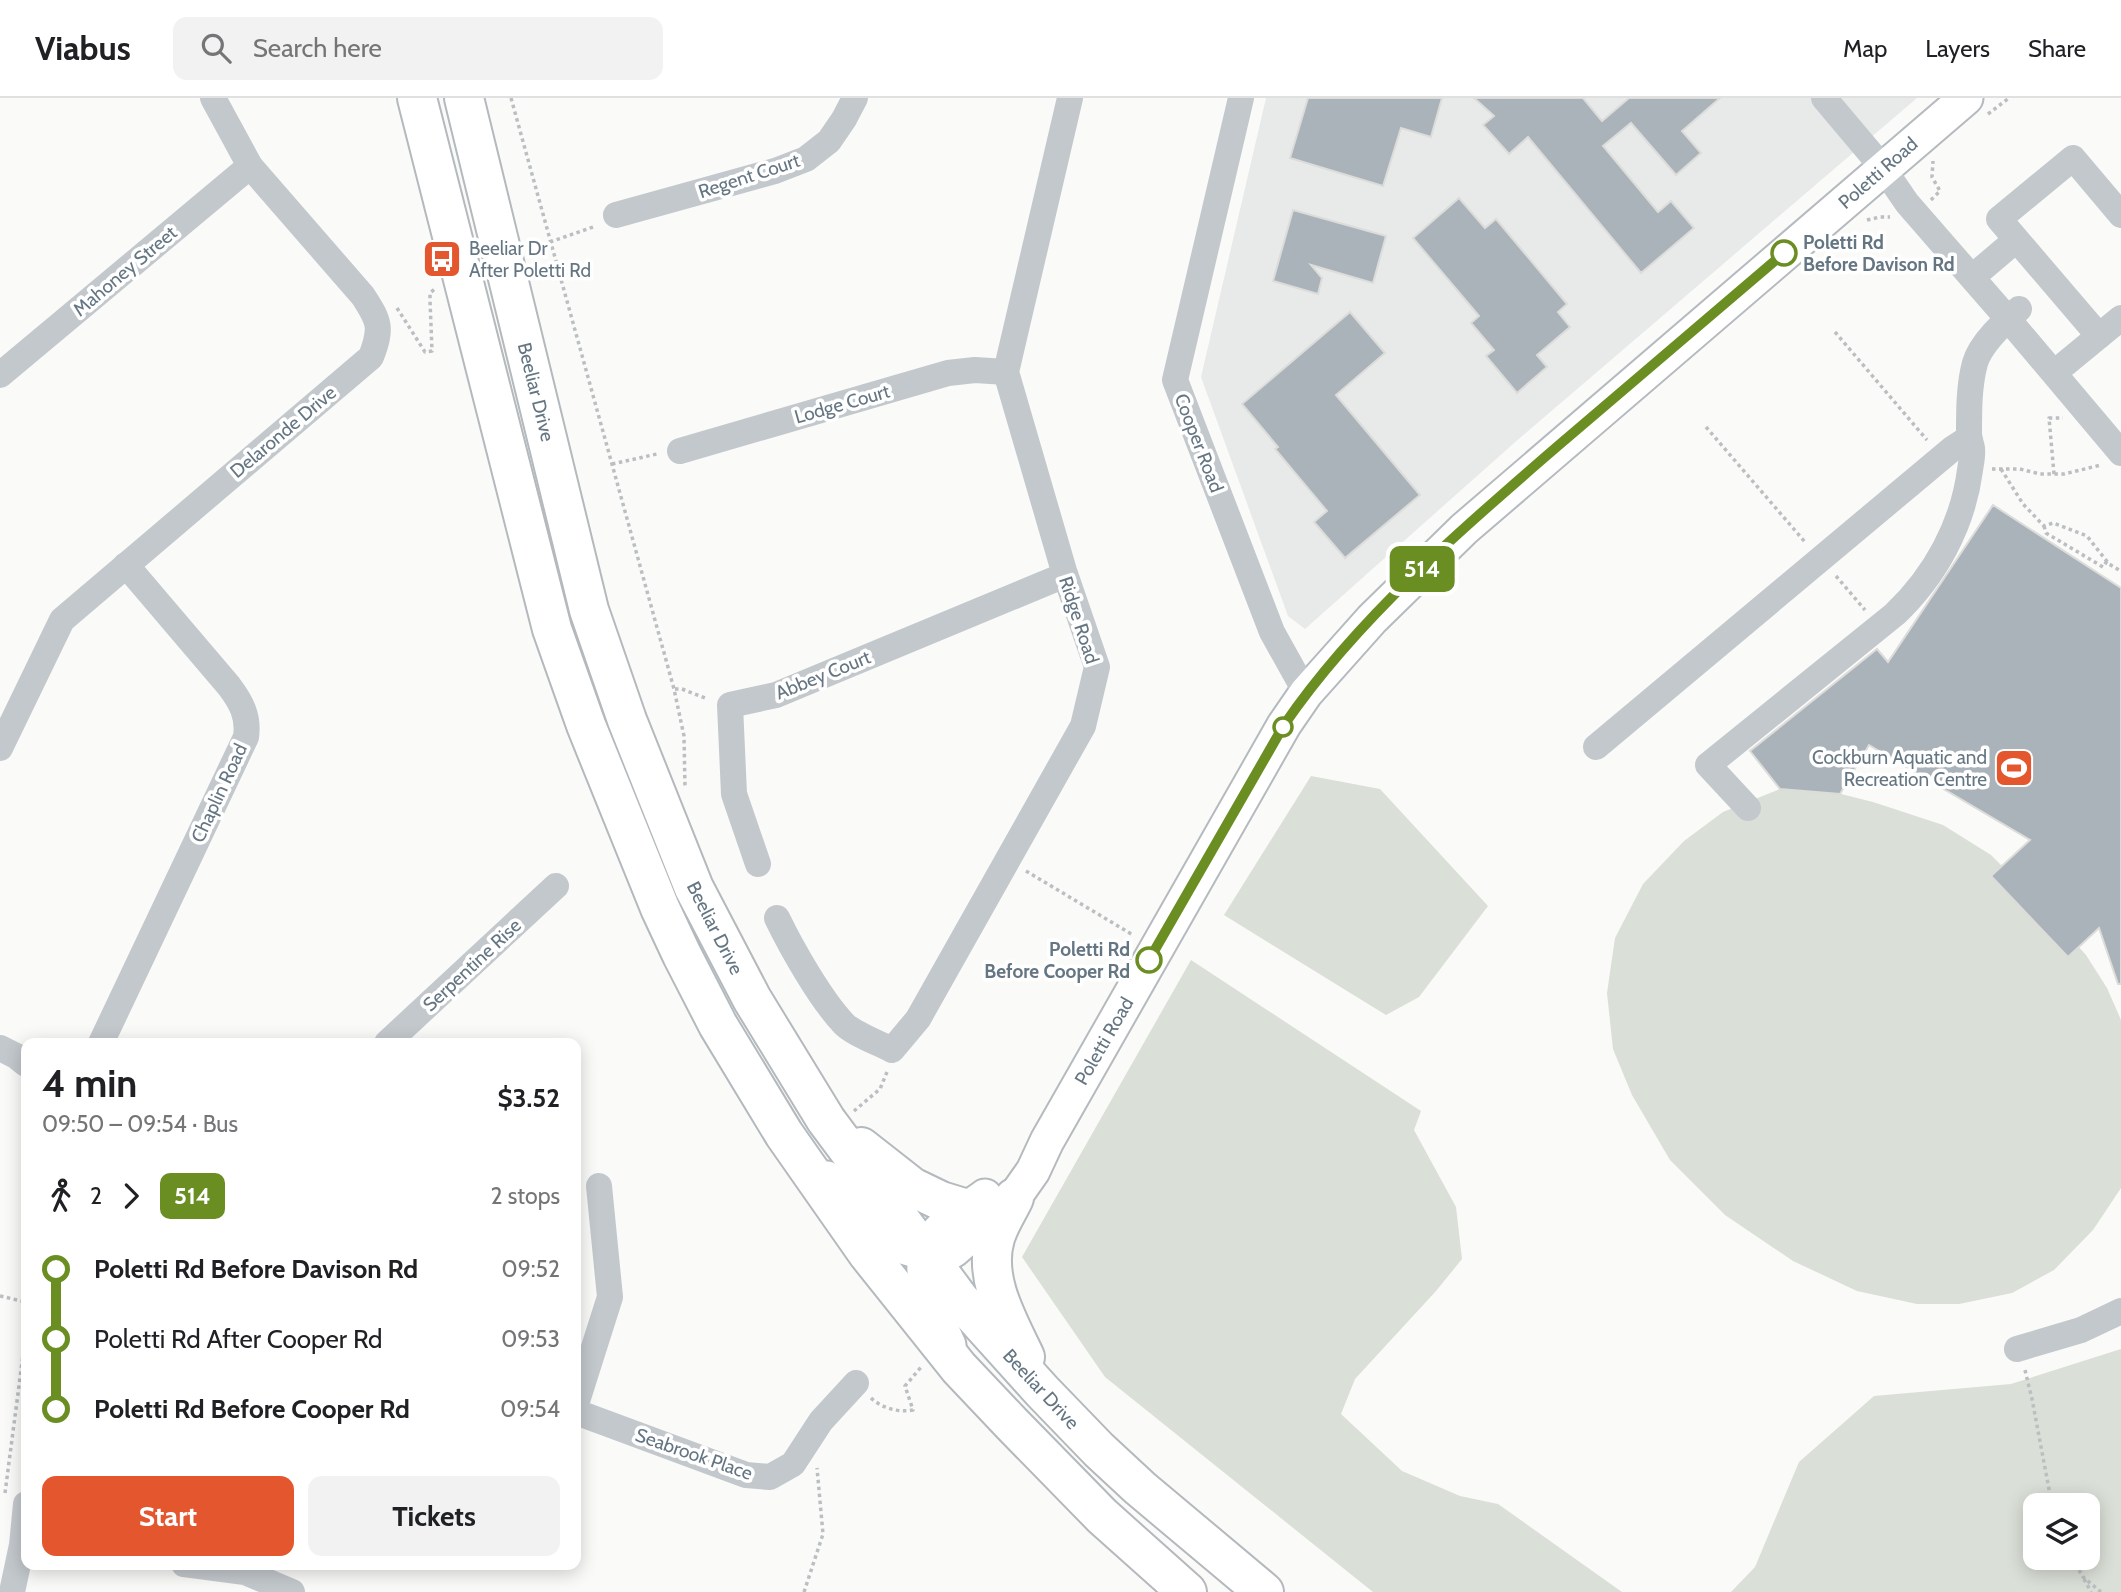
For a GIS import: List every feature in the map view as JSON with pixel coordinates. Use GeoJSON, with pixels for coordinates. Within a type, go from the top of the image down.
{"type":"FeatureCollection","features":[{"type":"Feature","properties":{"kind":"highway","name":"Beeliar Drive"},"geometry":{"type":"LineString","coordinates":[[416,98],[552,629],[577,701],[681,955],[718,1025],[784,1134],[868,1254],[951,1357],[1066,1482],[1186,1592]]}},
{"type":"Feature","properties":{"kind":"highway","name":"Beeliar Drive"},"geometry":{"type":"LineString","coordinates":[[464,98],[589,610],[627,720],[694,888],[752,999],[840,1116],[924,1255],[960,1300],[1099,1450],[1140,1488],[1265,1592]]}},
{"type":"Feature","properties":{"kind":"highway"},"geometry":{"type":"LineString","coordinates":[[840,1116],[912,1187],[941,1201],[967,1209]]}},
{"type":"Feature","properties":{"kind":"highway"},"geometry":{"type":"LineString","coordinates":[[1014,1198],[996,1237],[992,1267],[997,1291],[1042,1391]]}},
{"type":"Feature","properties":{"kind":"main road","name":"Poletti Road"},"geometry":{"type":"LineString","coordinates":[[1047,1141],[1001,1183],[938,1231],[924,1255],[946,1255],[954,1250],[1014,1198],[1032,1171],[1284,725],[1306,693],[1372,619],[1473,520],[1884,168],[1973,109]]}},
{"type":"Feature","properties":{"kind":"main road"},"geometry":{"type":"LineString","coordinates":[[784,1134],[842,1193],[902,1247],[924,1255],[923,1273],[951,1357]]}},
{"type":"Feature","properties":{"kind":"street","name":"Delaronde Drive"},"geometry":{"type":"LineString","coordinates":[[0,748],[62,620],[371,357],[377,343],[379,327],[373,311],[250,166],[214,98]]}},
{"type":"Feature","properties":{"kind":"street","name":"Regent Court"},"geometry":{"type":"LineString","coordinates":[[616,215],[775,171],[806,159],[829,141],[855,98]]}},
{"type":"Feature","properties":{"kind":"street","name":"Ridge Road"},"geometry":{"type":"LineString","coordinates":[[892,1050],[918,1019],[1083,726],[1097,667],[1065,575],[1006,372],[1070,98]]}},
{"type":"Feature","properties":{"kind":"street","name":"Cooper Road"},"geometry":{"type":"LineString","coordinates":[[1241,98],[1175,380],[1272,632],[1306,693]]}},
{"type":"Feature","properties":{"kind":"street"},"geometry":{"type":"LineString","coordinates":[[1824,98],[1884,168],[1906,203],[2013,314],[2066,364],[2121,428]]}},
{"type":"Feature","properties":{"kind":"street"},"geometry":{"type":"LineString","coordinates":[[2099,336],[1999,219],[2073,158],[2121,215]]}},
{"type":"Feature","properties":{"kind":"street","name":"Mahoney Street"},"geometry":{"type":"LineString","coordinates":[[0,375],[250,166]]}},
{"type":"Feature","properties":{"kind":"street"},"geometry":{"type":"LineString","coordinates":[[1884,168],[1917,190],[1983,268],[2111,459]]}},
{"type":"Feature","properties":{"kind":"street"},"geometry":{"type":"LineString","coordinates":[[1983,268],[2016,240]]}},
{"type":"Feature","properties":{"kind":"street"},"geometry":{"type":"LineString","coordinates":[[1748,808],[1708,765],[1914,596],[1926,581],[1956,526],[1962,508],[1972,449],[1969,438],[1970,400],[1976,362],[1988,342],[2013,314]]}},
{"type":"Feature","properties":{"kind":"street"},"geometry":{"type":"LineString","coordinates":[[2066,364],[2121,318]]}},
{"type":"Feature","properties":{"kind":"street","name":"Lodge Court"},"geometry":{"type":"LineString","coordinates":[[680,451],[948,373],[975,370],[1006,372]]}},
{"type":"Feature","properties":{"kind":"street"},"geometry":{"type":"LineString","coordinates":[[1597,747],[1826,566],[1942,457],[1969,438]]}},
{"type":"Feature","properties":{"kind":"street","name":"Chaplin Road"},"geometry":{"type":"LineString","coordinates":[[103,1038],[246,737],[248,726],[239,700],[229,686],[126,565]]}},
{"type":"Feature","properties":{"kind":"street","name":"Abbey Court"},"geometry":{"type":"LineString","coordinates":[[730,705],[776,695],[1065,575]]}},
{"type":"Feature","properties":{"kind":"street"},"geometry":{"type":"LineString","coordinates":[[730,705],[734,794],[758,864]]}},
{"type":"Feature","properties":{"kind":"street","name":"Serpentine Rise"},"geometry":{"type":"LineString","coordinates":[[392,1038],[556,886]]}},
{"type":"Feature","properties":{"kind":"street"},"geometry":{"type":"LineString","coordinates":[[777,918],[787,940],[846,1026],[892,1050]]}},
{"type":"Feature","properties":{"kind":"street"},"geometry":{"type":"LineString","coordinates":[[0,1048],[21,1060]]}},
{"type":"Feature","properties":{"kind":"street"},"geometry":{"type":"LineString","coordinates":[[581,1388],[610,1297],[599,1186]]}},
{"type":"Feature","properties":{"kind":"street"},"geometry":{"type":"LineString","coordinates":[[2017,1349],[2081,1329],[2121,1311]]}},
{"type":"Feature","properties":{"kind":"street","name":"Seabrook Place"},"geometry":{"type":"LineString","coordinates":[[581,1414],[746,1475],[770,1477],[793,1464],[821,1421],[856,1383]]}},
{"type":"Feature","properties":{"kind":"street"},"geometry":{"type":"LineString","coordinates":[[15,1505],[21,1532]]}},
{"type":"Feature","properties":{"kind":"street"},"geometry":{"type":"LineString","coordinates":[[12,1592],[21,1557]]}},
{"type":"Feature","properties":{"kind":"street"},"geometry":{"type":"LineString","coordinates":[[230,1570],[245,1572],[282,1590]]}},
{"type":"Feature","properties":{"kind":"path"},"geometry":{"type":"LineString","coordinates":[[511,98],[674,689],[684,736],[686,796]]}},
{"type":"Feature","properties":{"kind":"path"},"geometry":{"type":"LineString","coordinates":[[1973,109],[2009,98]]}},
{"type":"Feature","properties":{"kind":"path"},"geometry":{"type":"LineString","coordinates":[[1935,196],[1940,191],[1932,177],[1936,152]]}},
{"type":"Feature","properties":{"kind":"path"},"geometry":{"type":"LineString","coordinates":[[551,242],[592,228],[616,215]]}},
{"type":"Feature","properties":{"kind":"path"},"geometry":{"type":"LineString","coordinates":[[1858,224],[1873,217],[1897,219]]}},
{"type":"Feature","properties":{"kind":"path"},"geometry":{"type":"LineString","coordinates":[[393,307],[397,308],[425,352],[432,351],[430,293],[443,286]]}},
{"type":"Feature","properties":{"kind":"path"},"geometry":{"type":"LineString","coordinates":[[1835,332],[1942,457]]}},
{"type":"Feature","properties":{"kind":"path"},"geometry":{"type":"LineString","coordinates":[[2054,474],[2049,418],[2065,418]]}},
{"type":"Feature","properties":{"kind":"path"},"geometry":{"type":"LineString","coordinates":[[1706,426],[1870,617]]}},
{"type":"Feature","properties":{"kind":"path"},"geometry":{"type":"LineString","coordinates":[[611,464],[680,451]]}},
{"type":"Feature","properties":{"kind":"path"},"geometry":{"type":"LineString","coordinates":[[1970,469],[2020,469],[2040,474],[2064,474],[2111,459]]}},
{"type":"Feature","properties":{"kind":"path"},"geometry":{"type":"LineString","coordinates":[[2001,469],[2023,504],[2044,526],[2046,533],[2103,567],[2107,561]]}},
{"type":"Feature","properties":{"kind":"path"},"geometry":{"type":"LineString","coordinates":[[2044,526],[2053,523],[2087,536],[2107,561],[2121,571]]}},
{"type":"Feature","properties":{"kind":"path"},"geometry":{"type":"LineString","coordinates":[[674,689],[682,689],[730,705]]}},
{"type":"Feature","properties":{"kind":"path"},"geometry":{"type":"LineString","coordinates":[[1009,861],[1133,935]]}},
{"type":"Feature","properties":{"kind":"path"},"geometry":{"type":"LineString","coordinates":[[840,1116],[880,1089],[886,1078],[892,1050]]}},
{"type":"Feature","properties":{"kind":"path"},"geometry":{"type":"LineString","coordinates":[[0,1296],[21,1301]]}},
{"type":"Feature","properties":{"kind":"path"},"geometry":{"type":"LineString","coordinates":[[2017,1349],[2026,1372],[2050,1493]]}},
{"type":"Feature","properties":{"kind":"path"},"geometry":{"type":"LineString","coordinates":[[856,1383],[876,1403],[900,1412],[913,1410],[905,1386],[930,1357],[951,1357]]}},
{"type":"Feature","properties":{"kind":"path"},"geometry":{"type":"LineString","coordinates":[[15,1505],[21,1411]]}},
{"type":"Feature","properties":{"kind":"path"},"geometry":{"type":"LineString","coordinates":[[804,1592],[823,1534],[816,1462]]}},
{"type":"Feature","properties":{"kind":"path"},"geometry":{"type":"LineString","coordinates":[[2079,1570],[2091,1592]]}},
{"type":"Feature","properties":{"kind":"path"},"geometry":{"type":"LineString","coordinates":[[2083,1577],[2101,1592]]}},
{"type":"Feature","properties":{"kind":"shaded area"},"geometry":{"type":"Polygon","coordinates":[[[1266,98],[1917,98],[1513,444],[1305,629],[1288,616],[1201,377],[1266,98]]]}},
{"type":"Feature","properties":{"kind":"shaded area"},"geometry":{"type":"Polygon","coordinates":[[[1311,776],[1380,789],[1488,906],[1419,997],[1386,1015],[1224,915],[1311,776]]]}},
{"type":"Feature","properties":{"kind":"shaded area"},"geometry":{"type":"Polygon","coordinates":[[[1780,789],[1841,794],[1943,825],[1991,855],[2086,955],[2107,988],[2121,1020],[2121,1188],[2093,1230],[2054,1270],[2012,1293],[1959,1304],[1917,1304],[1857,1291],[1793,1261],[1725,1215],[1670,1160],[1632,1095],[1613,1049],[1607,993],[1615,938],[1643,884],[1684,841],[1723,812],[1780,789]]]}},
{"type":"Feature","properties":{"kind":"shaded area"},"geometry":{"type":"Polygon","coordinates":[[[1191,960],[1421,1111],[1414,1130],[1456,1207],[1462,1259],[1355,1379],[1341,1414],[1402,1471],[1460,1496],[1498,1504],[1622,1592],[1373,1592],[1105,1377],[1022,1257],[1191,960]]]}},
{"type":"Feature","properties":{"kind":"shaded area"},"geometry":{"type":"Polygon","coordinates":[[[2121,1349],[2121,1592],[1731,1592],[1755,1567],[1799,1462],[1874,1396],[2011,1384],[2121,1349]]]}},
{"type":"Feature","properties":{"kind":"building"},"geometry":{"type":"Polygon","coordinates":[[[1308,98],[1442,98],[1431,137],[1401,128],[1383,186],[1290,158],[1308,98]]]}},
{"type":"Feature","properties":{"kind":"building"},"geometry":{"type":"Polygon","coordinates":[[[1474,98],[1583,98],[1602,121],[1629,98],[1720,98],[1682,131],[1701,153],[1676,175],[1631,123],[1603,146],[1658,212],[1671,201],[1694,228],[1641,273],[1528,137],[1509,154],[1483,125],[1494,116],[1474,98]]]}},
{"type":"Feature","properties":{"kind":"building"},"geometry":{"type":"Polygon","coordinates":[[[1459,198],[1485,228],[1496,219],[1567,304],[1558,312],[1570,327],[1537,355],[1547,367],[1517,393],[1486,356],[1494,350],[1471,323],[1479,316],[1413,238],[1459,198]]]}},
{"type":"Feature","properties":{"kind":"building"},"geometry":{"type":"Polygon","coordinates":[[[1293,210],[1386,236],[1373,283],[1311,265],[1322,278],[1318,294],[1273,281],[1293,210]]]}},
{"type":"Feature","properties":{"kind":"building"},"geometry":{"type":"Polygon","coordinates":[[[1350,312],[1385,353],[1336,395],[1420,495],[1345,558],[1314,522],[1327,511],[1275,449],[1278,447],[1242,404],[1350,312]]]}},
{"type":"Feature","properties":{"kind":"building","name":"Cockburn Aquatic and Recreation Centre"},"geometry":{"type":"Polygon","coordinates":[[[1993,505],[2121,588],[2121,984],[2118,984],[2099,928],[2068,957],[1991,876],[2030,840],[1869,745],[1840,794],[1780,789],[1750,751],[1877,649],[1888,662],[1993,505]]]}},
{"type":"Feature","properties":{"kind":"bus line","name":"514"},"geometry":{"type":"LineString","coordinates":[[1149,960],[1284,725],[1306,693],[1372,619],[1493,503],[1784,253]]}},
{"type":"Feature","properties":{"kind":"place","name":"Poletti Rd Before Davison Rd"},"geometry":{"type":"Point","coordinates":[1784,253]}},
{"type":"Feature","properties":{"kind":"place","name":"Beeliar Dr After Poletti Rd"},"geometry":{"type":"Point","coordinates":[442,259]}},
{"type":"Feature","properties":{"kind":"place","name":"Cockburn Aquatic and Recreation Centre"},"geometry":{"type":"Point","coordinates":[2014,768]}},
{"type":"Feature","properties":{"kind":"place","name":"Poletti Rd Before Cooper Rd"},"geometry":{"type":"Point","coordinates":[1149,960]}}]}
